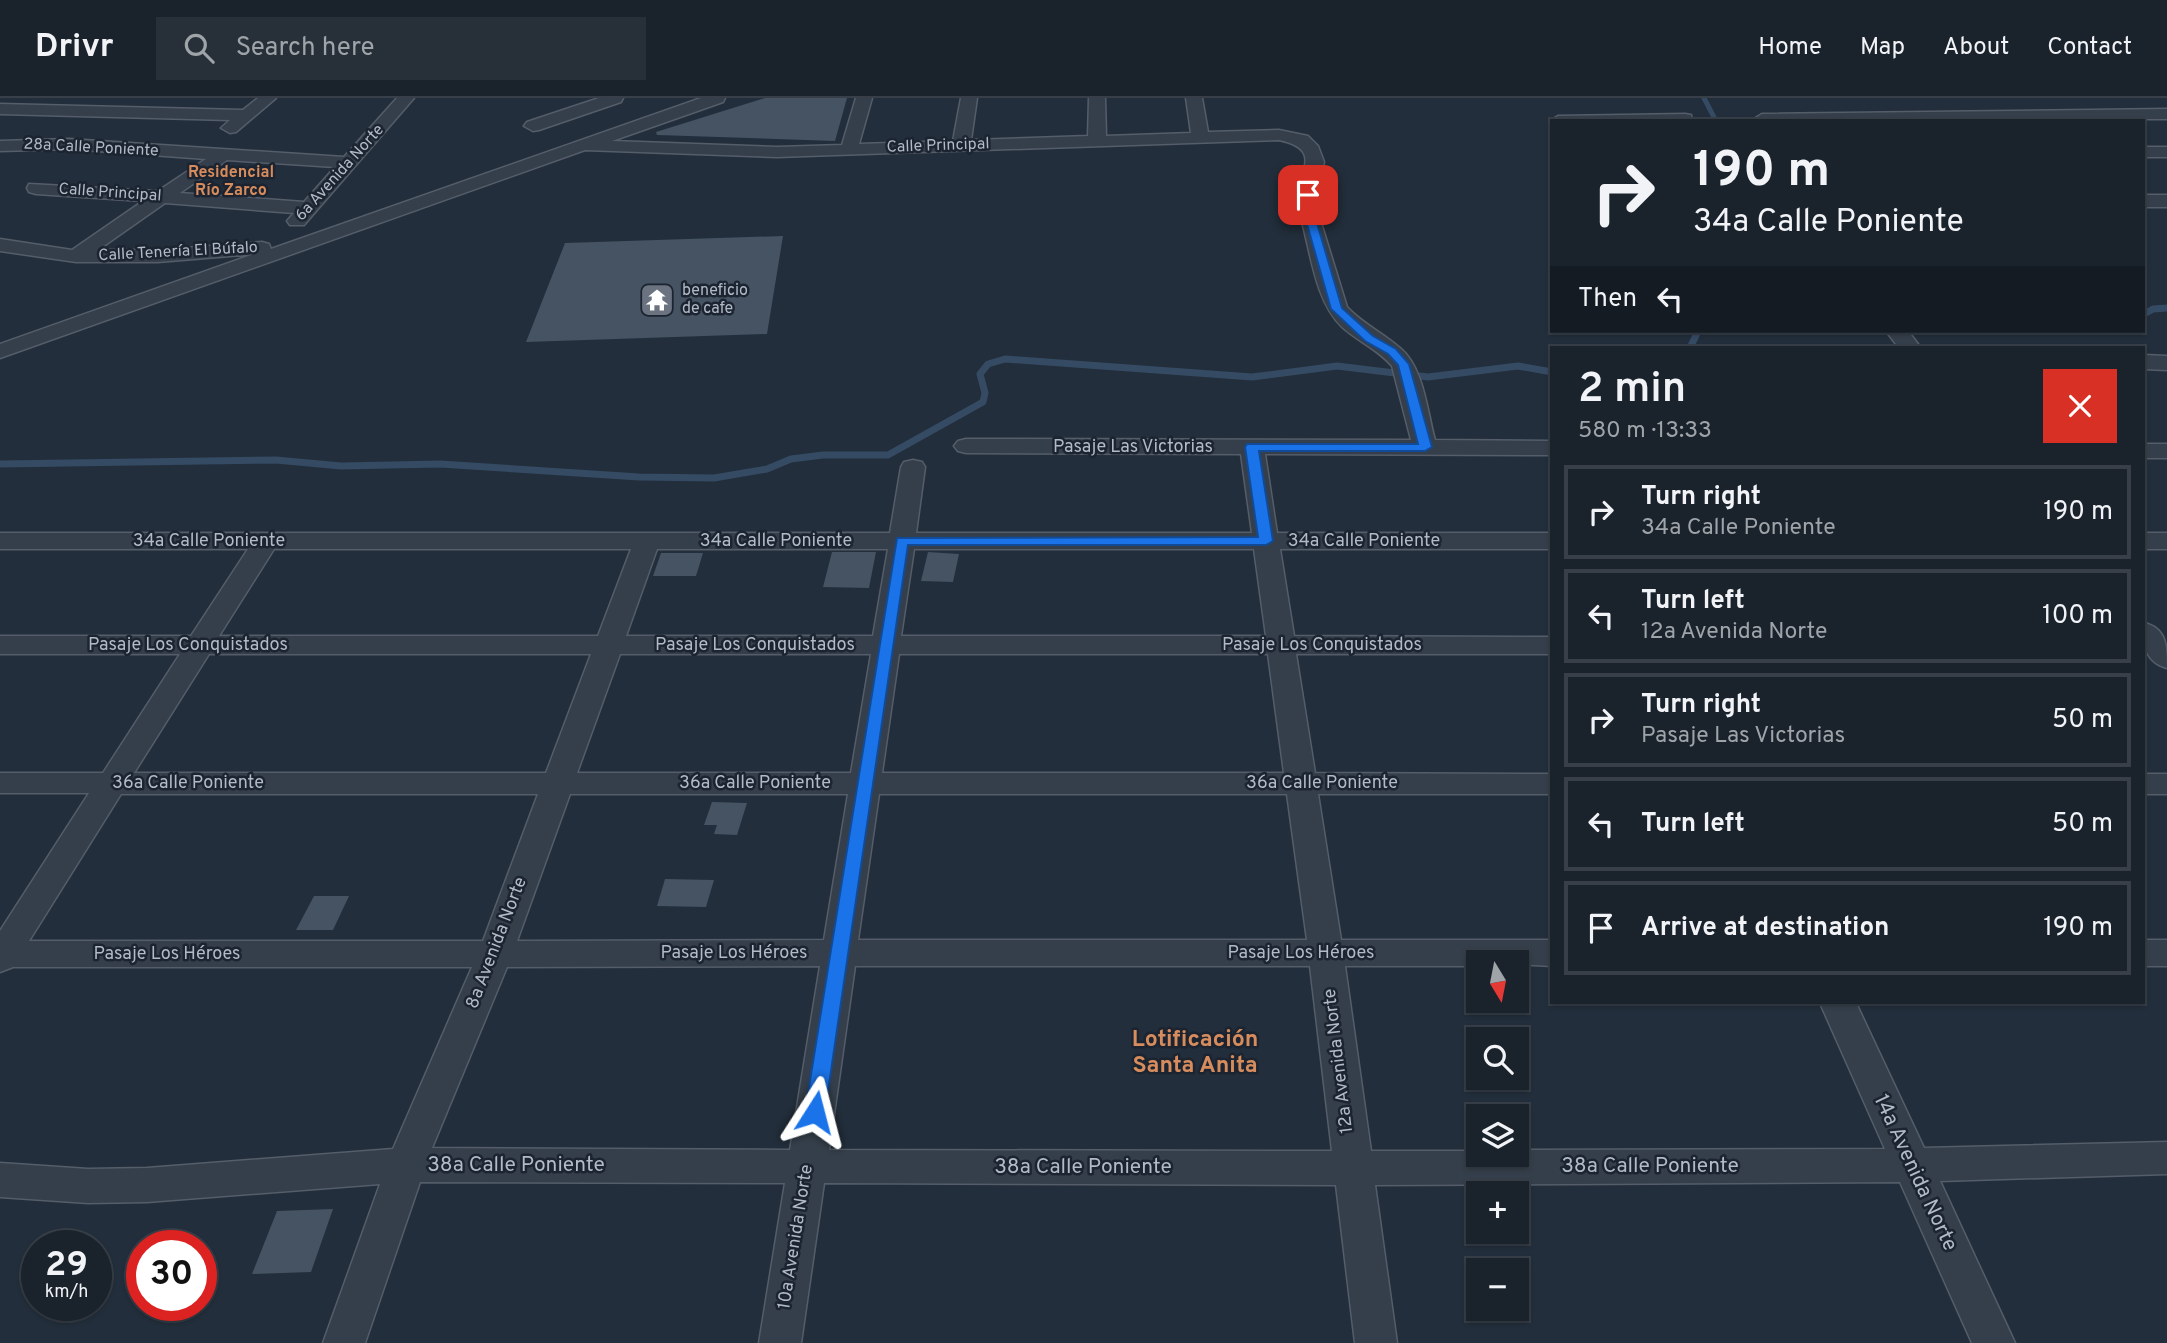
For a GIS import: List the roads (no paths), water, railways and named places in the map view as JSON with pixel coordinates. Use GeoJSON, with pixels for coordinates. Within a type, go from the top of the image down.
{"type":"FeatureCollection","features":[{"type":"Feature","properties":{"kind":"street"},"geometry":{"type":"LineString","coordinates":[[197,154],[268,98]]}},
{"type":"Feature","properties":{"kind":"street","name":"6a Avenida Norte"},"geometry":{"type":"LineString","coordinates":[[273,251],[406,98]]}},
{"type":"Feature","properties":{"kind":"street"},"geometry":{"type":"LineString","coordinates":[[533,126],[615,98]]}},
{"type":"Feature","properties":{"kind":"street"},"geometry":{"type":"LineString","coordinates":[[0,351],[273,251],[717,98]]}},
{"type":"Feature","properties":{"kind":"street"},"geometry":{"type":"LineString","coordinates":[[849,149],[864,98]]}},
{"type":"Feature","properties":{"kind":"street"},"geometry":{"type":"LineString","coordinates":[[961,145],[969,98]]}},
{"type":"Feature","properties":{"kind":"street"},"geometry":{"type":"LineString","coordinates":[[1097,98],[1097,143]]}},
{"type":"Feature","properties":{"kind":"street"},"geometry":{"type":"LineString","coordinates":[[1194,98],[1200,138]]}},
{"type":"Feature","properties":{"kind":"street"},"geometry":{"type":"LineString","coordinates":[[1677,98],[1686,119]]}},
{"type":"Feature","properties":{"kind":"street"},"geometry":{"type":"LineString","coordinates":[[2117,98],[2167,133]]}},
{"type":"Feature","properties":{"kind":"street"},"geometry":{"type":"LineString","coordinates":[[0,109],[246,116]]}},
{"type":"Feature","properties":{"kind":"street"},"geometry":{"type":"LineString","coordinates":[[1761,116],[2167,114]]}},
{"type":"Feature","properties":{"kind":"street","name":"Calle Principal"},"geometry":{"type":"LineString","coordinates":[[583,145],[777,152],[1279,135],[1293,137],[1312,150],[1315,162],[1306,203],[1337,309],[1369,338],[1392,352],[1403,364],[1425,447]]}},
{"type":"Feature","properties":{"kind":"street"},"geometry":{"type":"LineString","coordinates":[[0,160],[23,144]]}},
{"type":"Feature","properties":{"kind":"street","name":"28a Calle Poniente"},"geometry":{"type":"LineString","coordinates":[[0,146],[69,144],[350,163]]}},
{"type":"Feature","properties":{"kind":"street"},"geometry":{"type":"LineString","coordinates":[[2145,152],[2167,152]]}},
{"type":"Feature","properties":{"kind":"street"},"geometry":{"type":"LineString","coordinates":[[76,257],[221,156]]}},
{"type":"Feature","properties":{"kind":"street","name":"Calle Principal"},"geometry":{"type":"LineString","coordinates":[[36,188],[309,208]]}},
{"type":"Feature","properties":{"kind":"street"},"geometry":{"type":"LineString","coordinates":[[2145,201],[2167,201]]}},
{"type":"Feature","properties":{"kind":"street","name":"Calle Tenería El Búfalo"},"geometry":{"type":"LineString","coordinates":[[0,245],[76,257],[273,251]]}},
{"type":"Feature","properties":{"kind":"street"},"geometry":{"type":"LineString","coordinates":[[2145,362],[2167,363]]}},
{"type":"Feature","properties":{"kind":"street","name":"Pasaje Las Victorias"},"geometry":{"type":"LineString","coordinates":[[966,446],[1550,448]]}},
{"type":"Feature","properties":{"kind":"street","name":"12a Avenida Norte"},"geometry":{"type":"LineString","coordinates":[[1252,447],[1326,953],[1376,1343]]}},
{"type":"Feature","properties":{"kind":"street"},"geometry":{"type":"LineString","coordinates":[[2145,451],[2167,451]]}},
{"type":"Feature","properties":{"kind":"street","name":"10a Avenida Norte"},"geometry":{"type":"LineString","coordinates":[[780,1343],[913,467]]}},
{"type":"Feature","properties":{"kind":"street","name":"34a Calle Poniente"},"geometry":{"type":"LineString","coordinates":[[0,541],[1550,541]]}},
{"type":"Feature","properties":{"kind":"street"},"geometry":{"type":"LineString","coordinates":[[1,956],[266,541]]}},
{"type":"Feature","properties":{"kind":"street","name":"8a Avenida Norte"},"geometry":{"type":"LineString","coordinates":[[344,1343],[406,1165],[495,954],[647,541]]}},
{"type":"Feature","properties":{"kind":"street"},"geometry":{"type":"LineString","coordinates":[[2145,541],[2167,541]]}},
{"type":"Feature","properties":{"kind":"street","name":"Pasaje Los Conquistados"},"geometry":{"type":"LineString","coordinates":[[0,645],[1550,645]]}},
{"type":"Feature","properties":{"kind":"street","name":"36a Calle Poniente"},"geometry":{"type":"LineString","coordinates":[[0,783],[1550,784]]}},
{"type":"Feature","properties":{"kind":"street"},"geometry":{"type":"LineString","coordinates":[[2145,784],[2167,784]]}},
{"type":"Feature","properties":{"kind":"street","name":"Pasaje Los Héroes"},"geometry":{"type":"LineString","coordinates":[[1,956],[1550,953]]}},
{"type":"Feature","properties":{"kind":"street"},"geometry":{"type":"LineString","coordinates":[[2145,953],[2167,953]]}},
{"type":"Feature","properties":{"kind":"street","name":"14a Avenida Norte"},"geometry":{"type":"LineString","coordinates":[[1838,1004],[1994,1343]]}},
{"type":"Feature","properties":{"kind":"street","name":"38a Calle Poniente"},"geometry":{"type":"LineString","coordinates":[[0,1180],[88,1186],[147,1185],[406,1165],[1352,1168],[1911,1165],[2167,1158]]}},
{"type":"Feature","properties":{"kind":"waterway"},"geometry":{"type":"LineString","coordinates":[[1704,98],[1715,119]]}},
{"type":"Feature","properties":{"kind":"waterway"},"geometry":{"type":"LineString","coordinates":[[2145,313],[2153,309],[2167,308],[2158,309]]}},
{"type":"Feature","properties":{"kind":"waterway"},"geometry":{"type":"LineString","coordinates":[[1691,346],[1697,333]]}},
{"type":"Feature","properties":{"kind":"waterway"},"geometry":{"type":"LineString","coordinates":[[0,464],[276,460],[341,466],[440,464],[639,477],[714,478],[767,469],[791,459],[823,455],[888,455],[983,402],[985,393],[980,374],[988,364],[1005,359],[1252,377],[1337,366],[1428,377],[1518,366],[1550,372]]}},
{"type":"Feature","properties":{"kind":"place","name":"beneficio de cafe"},"geometry":{"type":"Point","coordinates":[657,300]}},
{"type":"Feature","properties":{"kind":"district","name":"Residencial Río Zarco"},"geometry":{"type":"Point","coordinates":[231,182]}},
{"type":"Feature","properties":{"kind":"district","name":"Lotificación Santa Anita"},"geometry":{"type":"Point","coordinates":[1195,1053]}}]}
